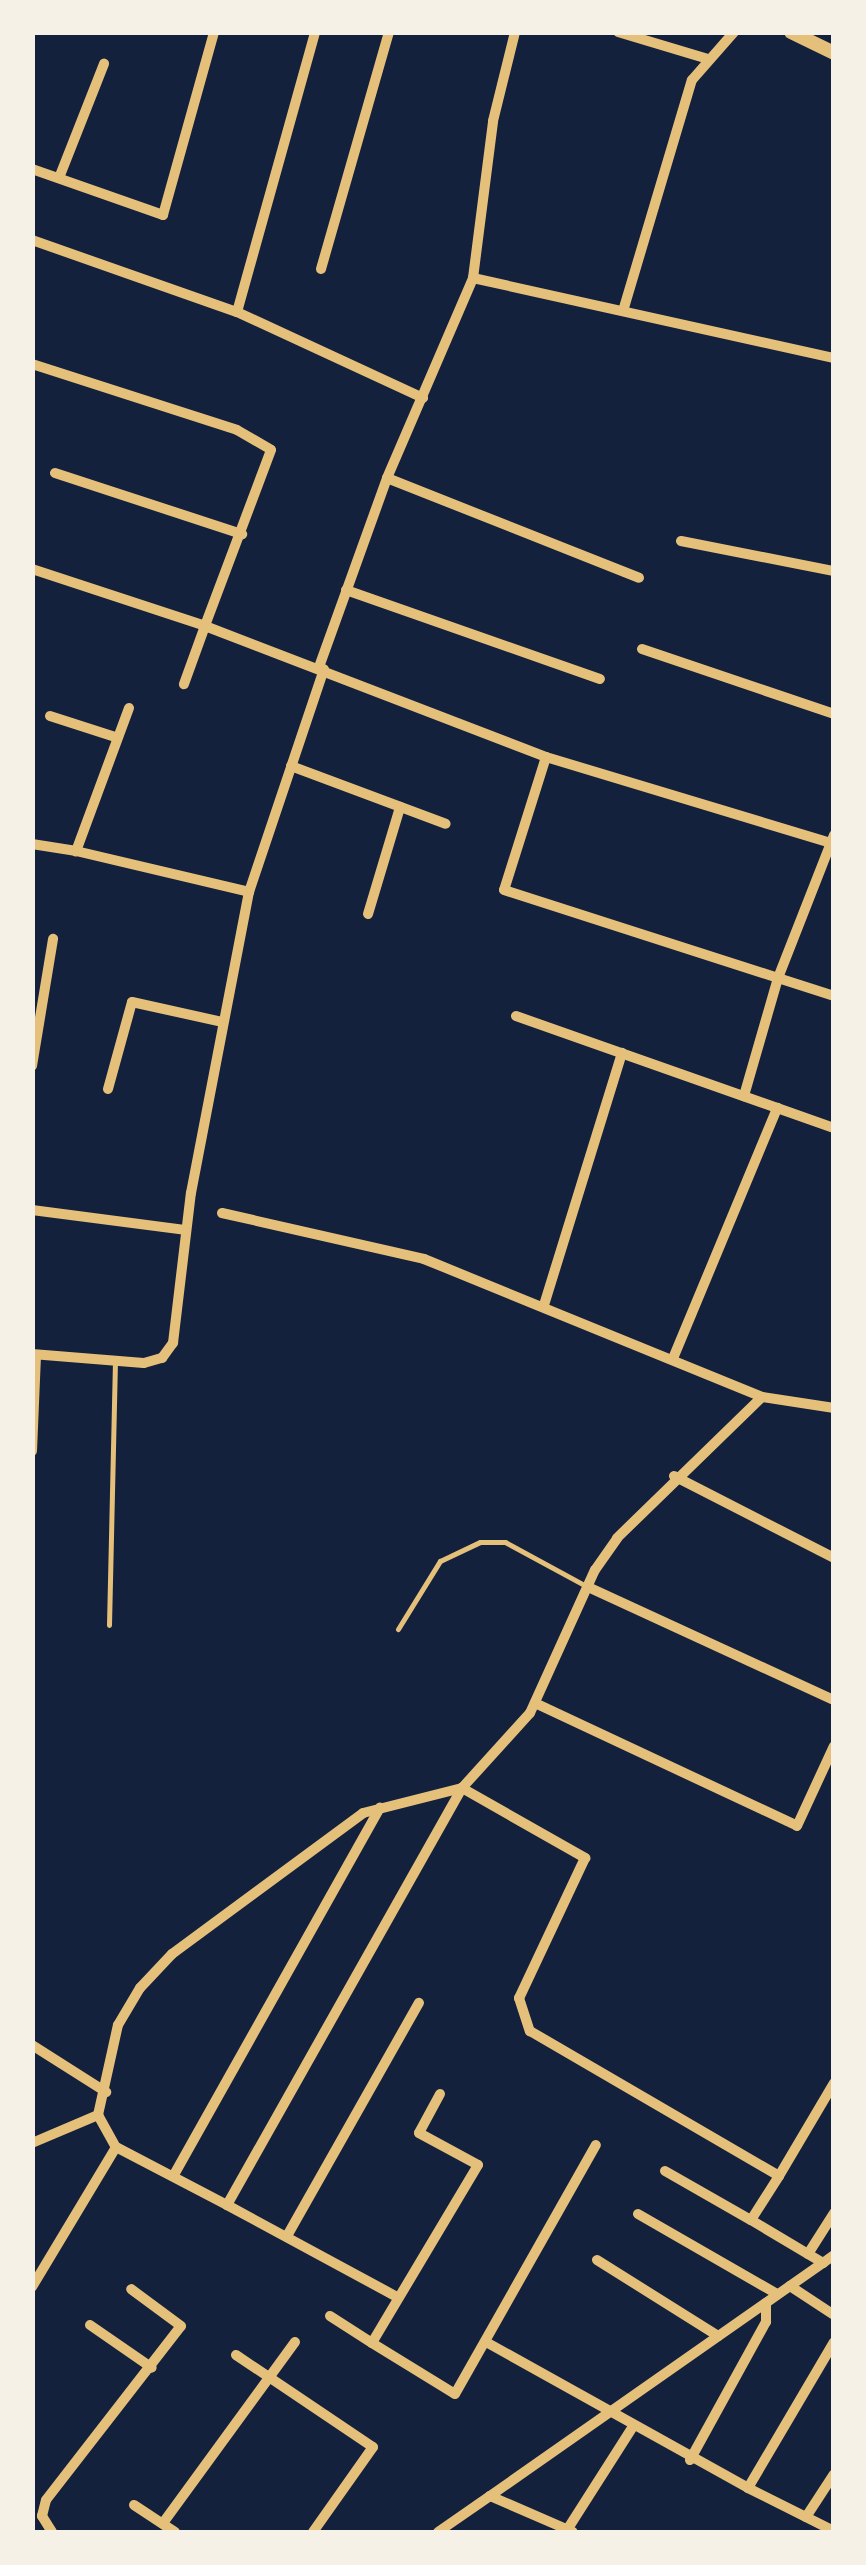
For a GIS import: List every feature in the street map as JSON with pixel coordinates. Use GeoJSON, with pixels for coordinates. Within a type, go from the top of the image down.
{"type":"FeatureCollection","features":[{"type":"Feature","properties":{"kind":"street"},"geometry":{"type":"LineString","coordinates":[[32,169],[164,214],[214,32]]}},
{"type":"Feature","properties":{"kind":"street"},"geometry":{"type":"LineString","coordinates":[[237,312],[315,32]]}},
{"type":"Feature","properties":{"kind":"street"},"geometry":{"type":"LineString","coordinates":[[321,269],[389,32]]}},
{"type":"Feature","properties":{"kind":"street"},"geometry":{"type":"LineString","coordinates":[[32,1451],[34,1354],[115,1362],[162,1358],[174,1343],[185,1230],[249,892],[386,478],[473,278],[493,121],[515,32]]}},
{"type":"Feature","properties":{"kind":"street"},"geometry":{"type":"LineString","coordinates":[[618,32],[708,59]]}},
{"type":"Feature","properties":{"kind":"street"},"geometry":{"type":"LineString","coordinates":[[623,311],[692,80],[734,32]]}},
{"type":"Feature","properties":{"kind":"street"},"geometry":{"type":"LineString","coordinates":[[791,32],[834,53]]}},
{"type":"Feature","properties":{"kind":"street"},"geometry":{"type":"LineString","coordinates":[[60,178],[104,64]]}},
{"type":"Feature","properties":{"kind":"street"},"geometry":{"type":"LineString","coordinates":[[33,242],[237,312],[424,398]]}},
{"type":"Feature","properties":{"kind":"street"},"geometry":{"type":"LineString","coordinates":[[473,278],[834,358]]}},
{"type":"Feature","properties":{"kind":"street"},"geometry":{"type":"LineString","coordinates":[[32,364],[263,440],[270,450],[267,472],[184,684]]}},
{"type":"Feature","properties":{"kind":"street"},"geometry":{"type":"LineString","coordinates":[[55,473],[242,534]]}},
{"type":"Feature","properties":{"kind":"street"},"geometry":{"type":"LineString","coordinates":[[386,478],[639,578]]}},
{"type":"Feature","properties":{"kind":"street"},"geometry":{"type":"LineString","coordinates":[[681,540],[834,572]]}},
{"type":"Feature","properties":{"kind":"street"},"geometry":{"type":"LineString","coordinates":[[32,569],[321,668],[546,757],[832,840],[778,978],[744,1096]]}},
{"type":"Feature","properties":{"kind":"street"},"geometry":{"type":"LineString","coordinates":[[346,590],[600,679]]}},
{"type":"Feature","properties":{"kind":"street"},"geometry":{"type":"LineString","coordinates":[[642,649],[834,714]]}},
{"type":"Feature","properties":{"kind":"street"},"geometry":{"type":"LineString","coordinates":[[76,851],[129,708]]}},
{"type":"Feature","properties":{"kind":"street"},"geometry":{"type":"LineString","coordinates":[[50,716],[118,738]]}},
{"type":"Feature","properties":{"kind":"street"},"geometry":{"type":"LineString","coordinates":[[546,757],[504,890],[834,996]]}},
{"type":"Feature","properties":{"kind":"street"},"geometry":{"type":"LineString","coordinates":[[291,766],[446,824]]}},
{"type":"Feature","properties":{"kind":"street"},"geometry":{"type":"LineString","coordinates":[[368,914],[400,807]]}},
{"type":"Feature","properties":{"kind":"street"},"geometry":{"type":"LineString","coordinates":[[32,844],[249,892]]}},
{"type":"Feature","properties":{"kind":"street"},"geometry":{"type":"LineString","coordinates":[[32,1066],[53,939]]}},
{"type":"Feature","properties":{"kind":"street"},"geometry":{"type":"LineString","coordinates":[[108,1089],[132,1002],[222,1022]]}},
{"type":"Feature","properties":{"kind":"street"},"geometry":{"type":"LineString","coordinates":[[516,1016],[834,1128]]}},
{"type":"Feature","properties":{"kind":"street"},"geometry":{"type":"LineString","coordinates":[[544,1305],[622,1053]]}},
{"type":"Feature","properties":{"kind":"street"},"geometry":{"type":"LineString","coordinates":[[674,1356],[777,1108]]}},
{"type":"Feature","properties":{"kind":"street"},"geometry":{"type":"LineString","coordinates":[[32,1210],[185,1230]]}},
{"type":"Feature","properties":{"kind":"street"},"geometry":{"type":"LineString","coordinates":[[222,1213],[424,1258],[674,1356],[762,1396],[834,1408]]}},
{"type":"Feature","properties":{"kind":"street"},"geometry":{"type":"LineString","coordinates":[[227,2206],[462,1788],[535,1703],[588,1586],[618,1538],[674,1476],[762,1396]]}},
{"type":"Feature","properties":{"kind":"street"},"geometry":{"type":"LineString","coordinates":[[674,1476],[834,1558]]}},
{"type":"Feature","properties":{"kind":"street"},"geometry":{"type":"LineString","coordinates":[[588,1586],[834,1700]]}},
{"type":"Feature","properties":{"kind":"street"},"geometry":{"type":"LineString","coordinates":[[535,1703],[797,1826],[834,1746]]}},
{"type":"Feature","properties":{"kind":"street"},"geometry":{"type":"LineString","coordinates":[[32,2143],[98,2115],[118,2026],[140,1988],[172,1954],[362,1813],[462,1788],[576,1847],[585,1858],[519,1998],[530,2032],[779,2176]]}},
{"type":"Feature","properties":{"kind":"street"},"geometry":{"type":"LineString","coordinates":[[175,2174],[380,1807]]}},
{"type":"Feature","properties":{"kind":"street"},"geometry":{"type":"LineString","coordinates":[[288,2236],[418,2003]]}},
{"type":"Feature","properties":{"kind":"street"},"geometry":{"type":"LineString","coordinates":[[32,2045],[106,2092]]}},
{"type":"Feature","properties":{"kind":"street"},"geometry":{"type":"LineString","coordinates":[[751,2220],[834,2083]]}},
{"type":"Feature","properties":{"kind":"street"},"geometry":{"type":"LineString","coordinates":[[372,2343],[478,2165],[418,2134],[440,2094]]}},
{"type":"Feature","properties":{"kind":"street"},"geometry":{"type":"LineString","coordinates":[[98,2115],[116,2147],[175,2174],[396,2297]]}},
{"type":"Feature","properties":{"kind":"street"},"geometry":{"type":"LineString","coordinates":[[330,2316],[455,2394],[596,2145]]}},
{"type":"Feature","properties":{"kind":"street"},"geometry":{"type":"LineString","coordinates":[[32,2287],[116,2147]]}},
{"type":"Feature","properties":{"kind":"street"},"geometry":{"type":"LineString","coordinates":[[665,2171],[823,2263]]}},
{"type":"Feature","properties":{"kind":"street"},"geometry":{"type":"LineString","coordinates":[[808,2254],[834,2213]]}},
{"type":"Feature","properties":{"kind":"street"},"geometry":{"type":"LineString","coordinates":[[638,2214],[778,2294]]}},
{"type":"Feature","properties":{"kind":"street"},"geometry":{"type":"LineString","coordinates":[[438,2532],[834,2255]]}},
{"type":"Feature","properties":{"kind":"street"},"geometry":{"type":"LineString","coordinates":[[597,2260],[718,2336]]}},
{"type":"Feature","properties":{"kind":"street"},"geometry":{"type":"LineString","coordinates":[[790,2286],[834,2316]]}},
{"type":"Feature","properties":{"kind":"street"},"geometry":{"type":"LineString","coordinates":[[52,2532],[42,2516],[46,2500],[181,2326],[131,2289]]}},
{"type":"Feature","properties":{"kind":"street"},"geometry":{"type":"LineString","coordinates":[[690,2460],[766,2322],[766,2302]]}},
{"type":"Feature","properties":{"kind":"street"},"geometry":{"type":"LineString","coordinates":[[90,2325],[152,2368]]}},
{"type":"Feature","properties":{"kind":"street"},"geometry":{"type":"LineString","coordinates":[[164,2524],[295,2342]]}},
{"type":"Feature","properties":{"kind":"street"},"geometry":{"type":"LineString","coordinates":[[486,2342],[690,2460],[834,2531]]}},
{"type":"Feature","properties":{"kind":"street"},"geometry":{"type":"LineString","coordinates":[[748,2488],[834,2342]]}},
{"type":"Feature","properties":{"kind":"street"},"geometry":{"type":"LineString","coordinates":[[236,2356],[373,2447],[313,2532]]}},
{"type":"Feature","properties":{"kind":"street"},"geometry":{"type":"LineString","coordinates":[[490,2496],[570,2532],[632,2428]]}},
{"type":"Feature","properties":{"kind":"street"},"geometry":{"type":"LineString","coordinates":[[806,2517],[834,2474]]}},
{"type":"Feature","properties":{"kind":"street"},"geometry":{"type":"LineString","coordinates":[[134,2505],[175,2532]]}},
{"type":"Feature","properties":{"kind":"lane"},"geometry":{"type":"LineString","coordinates":[[109,1625],[115,1362]]}},
{"type":"Feature","properties":{"kind":"lane"},"geometry":{"type":"LineString","coordinates":[[398,1629],[440,1562],[480,1542],[505,1542],[588,1586]]}}]}
